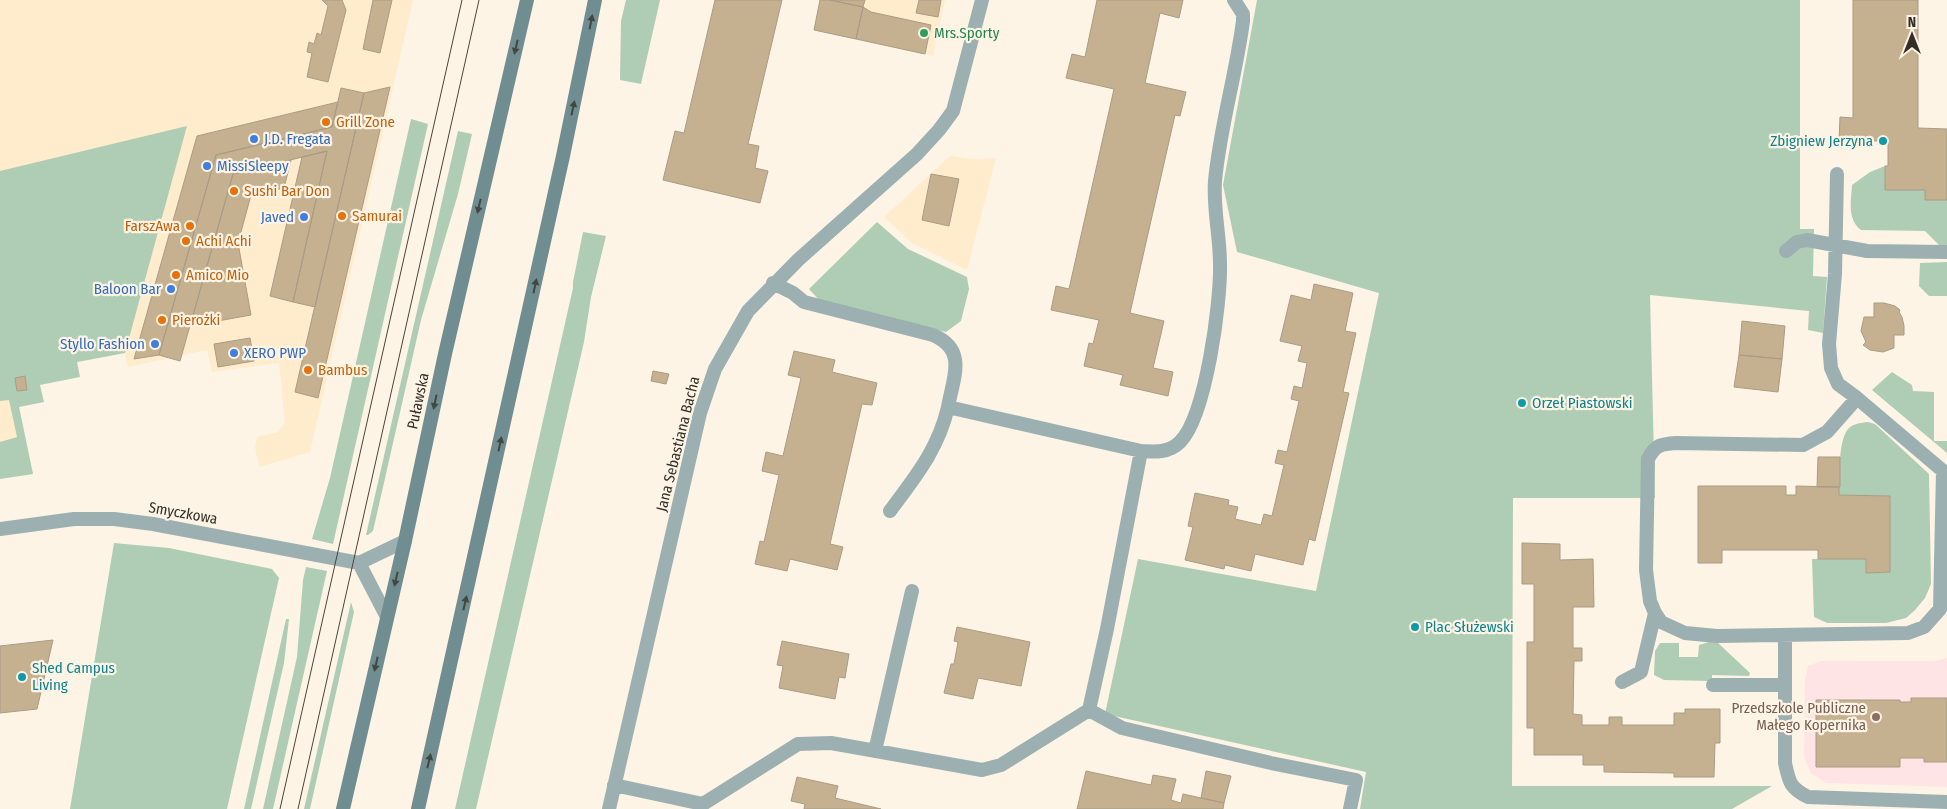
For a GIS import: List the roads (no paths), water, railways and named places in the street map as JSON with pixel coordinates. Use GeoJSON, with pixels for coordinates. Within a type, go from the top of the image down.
{"type":"FeatureCollection","features":[{"type":"Feature","properties":{"kind":"main road","name":"Puławska"},"geometry":{"type":"LineString","coordinates":[[343,809],[527,0]]}},
{"type":"Feature","properties":{"kind":"main road"},"geometry":{"type":"LineString","coordinates":[[418,809],[561,165],[595,0]]}},
{"type":"Feature","properties":{"kind":"street","name":"Jana Sebastiana Bacha"},"geometry":{"type":"LineString","coordinates":[[609,809],[706,394],[715,369],[748,311],[774,283],[917,154],[953,111],[982,0]]}},
{"type":"Feature","properties":{"kind":"street"},"geometry":{"type":"LineString","coordinates":[[948,408],[1141,451],[1163,452],[1179,443],[1192,425],[1216,327],[1220,263],[1214,205],[1215,182],[1219,144],[1243,21],[1243,14],[1234,0]]}},
{"type":"Feature","properties":{"kind":"street"},"geometry":{"type":"LineString","coordinates":[[1837,174],[1836,244],[1828,344],[1831,368],[1838,384],[1857,398],[1945,472],[1940,609],[1924,627],[1908,633],[1717,636],[1685,632],[1661,622],[1650,601],[1646,570],[1648,459],[1653,449],[1659,445],[1676,443],[1803,445],[1827,432],[1857,398]]}},
{"type":"Feature","properties":{"kind":"street"},"geometry":{"type":"LineString","coordinates":[[1786,251],[1801,240],[1836,244],[1867,251],[1947,252]]}},
{"type":"Feature","properties":{"kind":"street"},"geometry":{"type":"LineString","coordinates":[[774,283],[793,293],[804,302],[933,335],[942,339],[954,351],[956,360],[943,428],[928,459],[890,511]]}},
{"type":"Feature","properties":{"kind":"street"},"geometry":{"type":"LineString","coordinates":[[614,785],[703,804],[798,744],[831,743],[982,770],[1001,765],[1089,710],[1107,629],[1141,451]]}},
{"type":"Feature","properties":{"kind":"street","name":"Smyczkowa"},"geometry":{"type":"LineString","coordinates":[[0,528],[74,519],[114,519],[153,524],[359,563]]}},
{"type":"Feature","properties":{"kind":"street"},"geometry":{"type":"LineString","coordinates":[[388,617],[359,563],[405,540]]}},
{"type":"Feature","properties":{"kind":"street"},"geometry":{"type":"LineString","coordinates":[[875,751],[912,590]]}},
{"type":"Feature","properties":{"kind":"street"},"geometry":{"type":"LineString","coordinates":[[1622,682],[1641,672],[1655,613]]}},
{"type":"Feature","properties":{"kind":"street"},"geometry":{"type":"LineString","coordinates":[[1785,636],[1785,763],[1789,782],[1796,791],[1808,797],[1947,802]]}},
{"type":"Feature","properties":{"kind":"street"},"geometry":{"type":"LineString","coordinates":[[1713,685],[1784,685]]}},
{"type":"Feature","properties":{"kind":"street"},"geometry":{"type":"LineString","coordinates":[[1089,710],[1122,728],[1271,763],[1356,780],[1350,809]]}},
{"type":"Feature","properties":{"kind":"tram line"},"geometry":{"type":"LineString","coordinates":[[280,809],[462,0]]}},
{"type":"Feature","properties":{"kind":"tram line"},"geometry":{"type":"LineString","coordinates":[[298,809],[479,0]]}},
{"type":"Feature","properties":{"kind":"place","name":"Mrs.Sporty"},"geometry":{"type":"Point","coordinates":[924,33]}},
{"type":"Feature","properties":{"kind":"place","name":"Grill Zone"},"geometry":{"type":"Point","coordinates":[326,122]}},
{"type":"Feature","properties":{"kind":"place","name":"J.D. Fregata"},"geometry":{"type":"Point","coordinates":[254,139]}},
{"type":"Feature","properties":{"kind":"place","name":"Zbigniew Jerzyna"},"geometry":{"type":"Point","coordinates":[1883,141]}},
{"type":"Feature","properties":{"kind":"place","name":"MissiSleepy"},"geometry":{"type":"Point","coordinates":[207,166]}},
{"type":"Feature","properties":{"kind":"place","name":"Sushi Bar Don"},"geometry":{"type":"Point","coordinates":[234,191]}},
{"type":"Feature","properties":{"kind":"place","name":"Samurai"},"geometry":{"type":"Point","coordinates":[342,216]}},
{"type":"Feature","properties":{"kind":"place","name":"Javed"},"geometry":{"type":"Point","coordinates":[304,217]}},
{"type":"Feature","properties":{"kind":"place","name":"FarszAwa"},"geometry":{"type":"Point","coordinates":[190,226]}},
{"type":"Feature","properties":{"kind":"place","name":"Achi Achi"},"geometry":{"type":"Point","coordinates":[186,241]}},
{"type":"Feature","properties":{"kind":"place","name":"Amico Mio"},"geometry":{"type":"Point","coordinates":[176,275]}},
{"type":"Feature","properties":{"kind":"place","name":"Baloon Bar"},"geometry":{"type":"Point","coordinates":[171,289]}},
{"type":"Feature","properties":{"kind":"place","name":"Pierożki"},"geometry":{"type":"Point","coordinates":[162,320]}},
{"type":"Feature","properties":{"kind":"place","name":"Styllo Fashion"},"geometry":{"type":"Point","coordinates":[155,344]}},
{"type":"Feature","properties":{"kind":"place","name":"XERO PWP"},"geometry":{"type":"Point","coordinates":[234,353]}},
{"type":"Feature","properties":{"kind":"place","name":"Bambus"},"geometry":{"type":"Point","coordinates":[308,370]}},
{"type":"Feature","properties":{"kind":"place","name":"Orzeł Piastowski"},"geometry":{"type":"Point","coordinates":[1522,403]}},
{"type":"Feature","properties":{"kind":"place","name":"Plac Służewski"},"geometry":{"type":"Point","coordinates":[1415,627]}},
{"type":"Feature","properties":{"kind":"place","name":"Shed Campus Living"},"geometry":{"type":"Point","coordinates":[22,677]}},
{"type":"Feature","properties":{"kind":"place","name":"Przedszkole Publiczne Małego Kopernika"},"geometry":{"type":"Point","coordinates":[1876,717]}}]}
